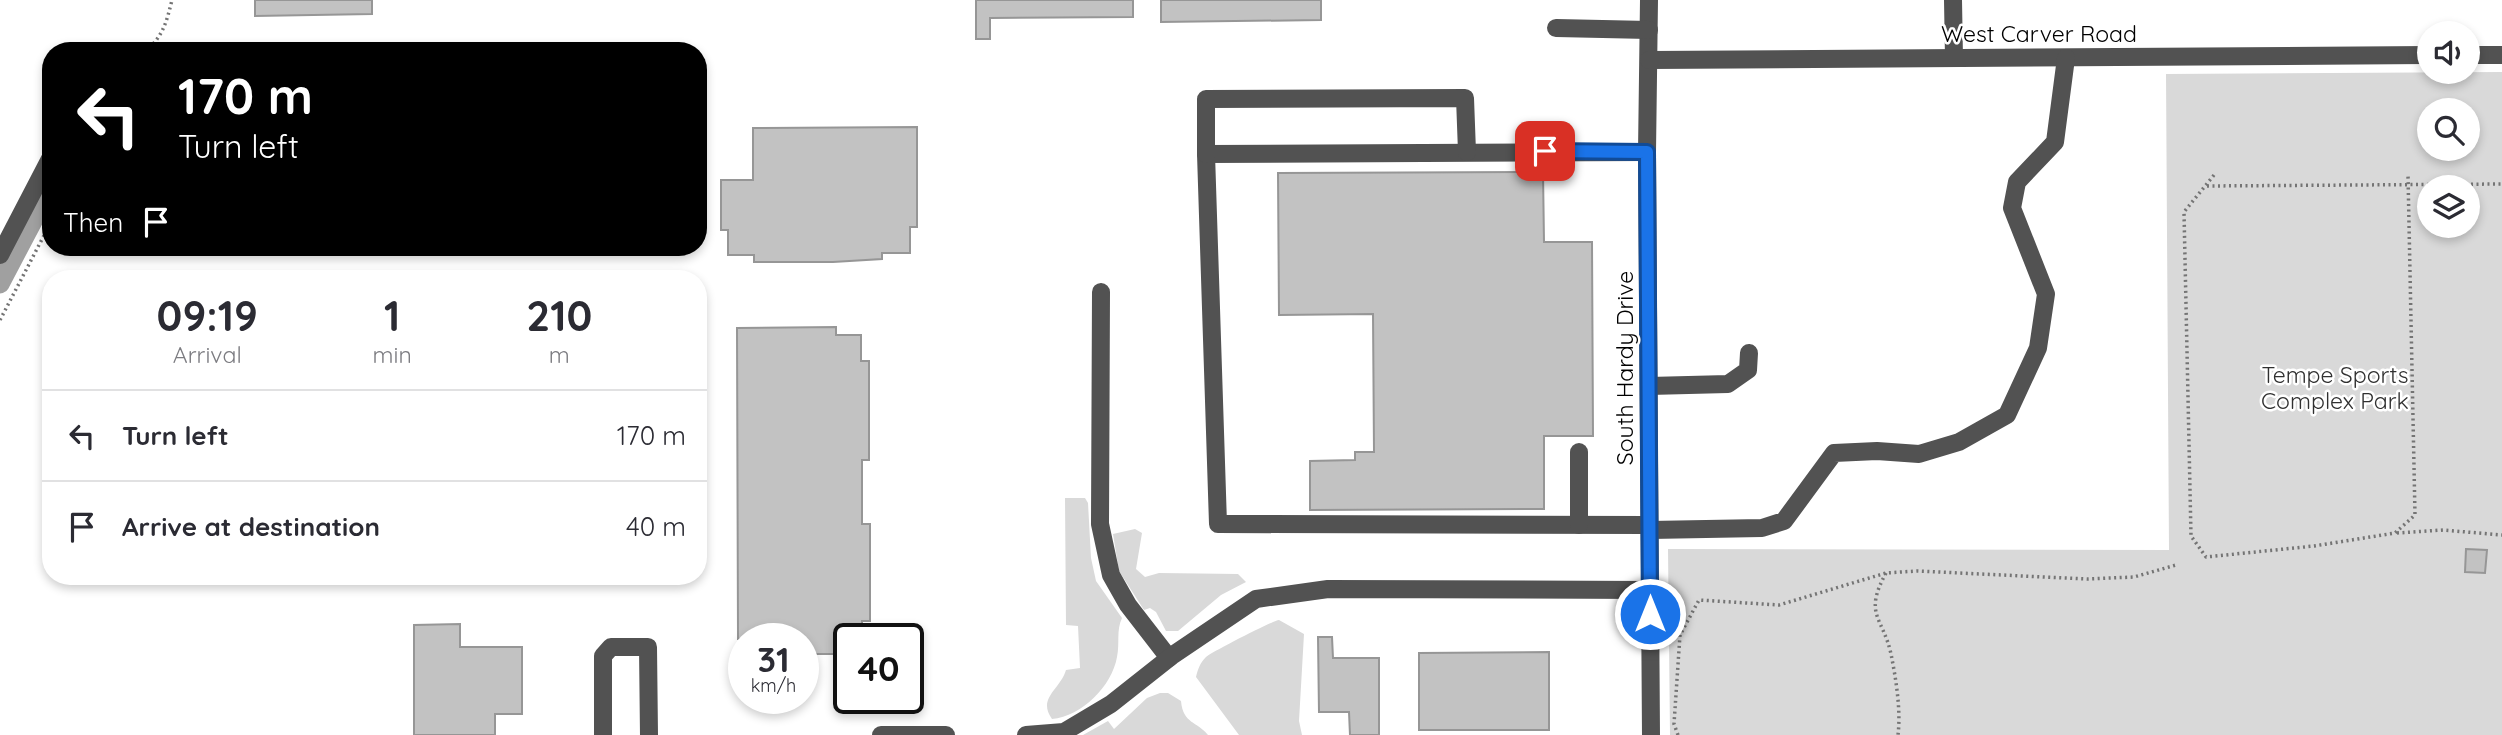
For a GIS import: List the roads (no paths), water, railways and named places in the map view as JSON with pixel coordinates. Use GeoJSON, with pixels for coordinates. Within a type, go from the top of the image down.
{"type":"FeatureCollection","features":[{"type":"Feature","properties":{"kind":"street","name":"South Hardy Drive"},"geometry":{"type":"LineString","coordinates":[[1649,0],[1647,152],[1651,735]]}},
{"type":"Feature","properties":{"kind":"street"},"geometry":{"type":"LineString","coordinates":[[1953,0],[1954,58]]}},
{"type":"Feature","properties":{"kind":"street"},"geometry":{"type":"LineString","coordinates":[[1556,28],[1649,30]]}},
{"type":"Feature","properties":{"kind":"street","name":"West Carver Road"},"geometry":{"type":"LineString","coordinates":[[1649,60],[2417,55]]}},
{"type":"Feature","properties":{"kind":"street"},"geometry":{"type":"LineString","coordinates":[[2480,55],[2502,55]]}},
{"type":"Feature","properties":{"kind":"street"},"geometry":{"type":"LineString","coordinates":[[1467,152],[1465,98],[1206,99],[1218,524],[1762,528],[1784,521],[1834,453],[1877,450],[1919,454],[1959,442],[2007,415],[2038,348],[2046,294],[2012,208],[2017,182],[2055,142],[2066,58]]}},
{"type":"Feature","properties":{"kind":"street"},"geometry":{"type":"LineString","coordinates":[[1206,154],[1647,152]]}},
{"type":"Feature","properties":{"kind":"street"},"geometry":{"type":"LineString","coordinates":[[0,255],[42,174]]}},
{"type":"Feature","properties":{"kind":"street"},"geometry":{"type":"LineString","coordinates":[[1101,292],[1100,524],[1111,575],[1129,605],[1169,658]]}},
{"type":"Feature","properties":{"kind":"street"},"geometry":{"type":"LineString","coordinates":[[1649,386],[1728,384],[1748,370],[1749,352]]}},
{"type":"Feature","properties":{"kind":"street"},"geometry":{"type":"LineString","coordinates":[[1579,452],[1579,525]]}},
{"type":"Feature","properties":{"kind":"street"},"geometry":{"type":"LineString","coordinates":[[1026,735],[1064,732],[1111,704],[1169,658],[1256,599],[1328,589],[1650,590]]}},
{"type":"Feature","properties":{"kind":"street"},"geometry":{"type":"LineString","coordinates":[[603,735],[603,656],[611,647],[648,647],[649,735]]}},
{"type":"Feature","properties":{"kind":"street"},"geometry":{"type":"LineString","coordinates":[[881,735],[946,735]]}},
{"type":"Feature","properties":{"kind":"waterway"},"geometry":{"type":"LineString","coordinates":[[0,284],[42,204]]}},
{"type":"Feature","properties":{"kind":"park label","name":"Tempe Sports Complex Park"},"geometry":{"type":"Point","coordinates":[2335,387]}}]}
